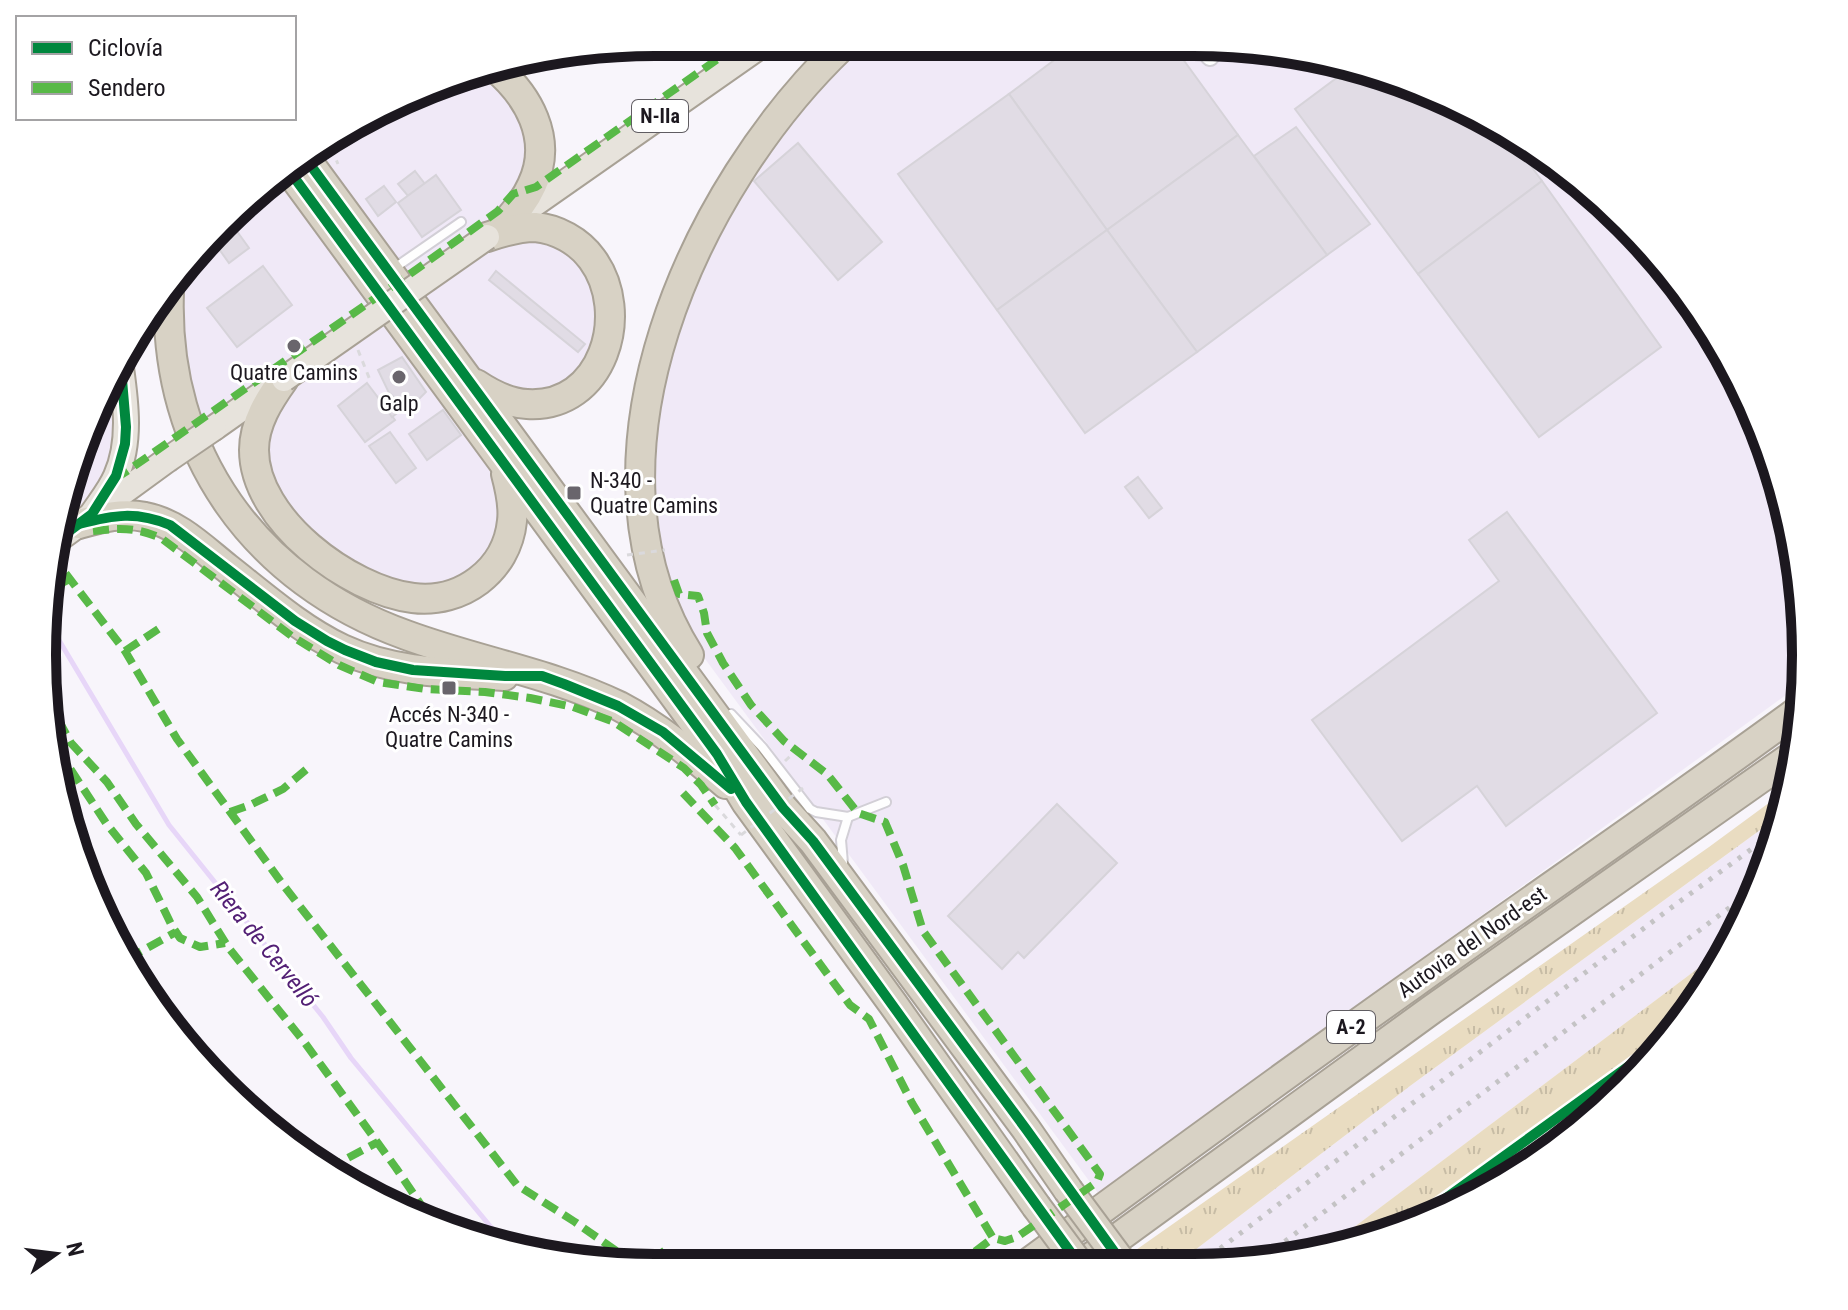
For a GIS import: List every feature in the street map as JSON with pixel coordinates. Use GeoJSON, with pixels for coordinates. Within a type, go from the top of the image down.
{"type":"FeatureCollection","features":[{"type":"Feature","properties":{"kind":"highway"},"geometry":{"type":"LineString","coordinates":[[813,841],[793,801],[683,645],[664,608],[645,531],[640,475],[652,375],[665,328],[691,261],[720,202],[760,141],[801,88],[832,56]]}},
{"type":"Feature","properties":{"kind":"highway"},"geometry":{"type":"LineString","coordinates":[[495,232],[523,202],[535,180],[540,151],[536,120],[519,90],[503,75]]}},
{"type":"Feature","properties":{"kind":"highway"},"geometry":{"type":"LineString","coordinates":[[326,155],[324,164],[336,200]]}},
{"type":"Feature","properties":{"kind":"highway"},"geometry":{"type":"LineString","coordinates":[[299,173],[336,200],[783,808],[813,841],[856,899],[1116,1254]]}},
{"type":"Feature","properties":{"kind":"highway"},"geometry":{"type":"LineString","coordinates":[[297,175],[717,754],[746,802],[1072,1254]]}},
{"type":"Feature","properties":{"kind":"highway"},"geometry":{"type":"LineString","coordinates":[[468,379],[509,401],[540,404],[555,400],[570,394],[590,376],[606,348],[611,323],[611,310],[598,266],[576,242],[562,234],[537,227],[495,232]]}},
{"type":"Feature","properties":{"kind":"highway"},"geometry":{"type":"LineString","coordinates":[[168,306],[170,352],[175,382],[190,433],[225,499],[267,550],[316,591],[373,622],[591,694],[653,725],[746,802]]}},
{"type":"Feature","properties":{"kind":"highway"},"geometry":{"type":"LineString","coordinates":[[284,379],[271,397],[257,430],[254,447],[258,476],[264,491],[280,517],[298,536],[327,560],[381,590],[414,598],[430,598],[461,591],[488,574],[502,553],[512,524],[513,505],[502,461]]}},
{"type":"Feature","properties":{"kind":"highway"},"geometry":{"type":"LineString","coordinates":[[72,529],[104,518],[130,515],[170,525],[311,632],[376,662],[448,673],[542,676]]}},
{"type":"Feature","properties":{"kind":"highway","name":"Autovia del Nord-est"},"geometry":{"type":"LineString","coordinates":[[1040,1254],[1218,1122],[1789,718]]}},
{"type":"Feature","properties":{"kind":"highway","name":"Autovia del Nord-est"},"geometry":{"type":"LineString","coordinates":[[1094,1254],[1431,1010],[1782,763]]}},
{"type":"Feature","properties":{"kind":"main road","name":"N-IIa"},"geometry":{"type":"LineString","coordinates":[[72,529],[746,56]]}},
{"type":"Feature","properties":{"kind":"main road"},"geometry":{"type":"LineString","coordinates":[[72,529],[116,476],[125,444],[123,381]]}},
{"type":"Feature","properties":{"kind":"lane"},"geometry":{"type":"LineString","coordinates":[[389,272],[461,222]]}},
{"type":"Feature","properties":{"kind":"lane"},"geometry":{"type":"LineString","coordinates":[[731,714],[762,747],[810,809],[848,817],[886,802]]}},
{"type":"Feature","properties":{"kind":"lane"},"geometry":{"type":"LineString","coordinates":[[848,817],[841,840],[842,861],[856,899]]}},
{"type":"Feature","properties":{"kind":"path"},"geometry":{"type":"LineString","coordinates":[[627,555],[663,552],[660,546]]}},
{"type":"Feature","properties":{"kind":"path"},"geometry":{"type":"LineString","coordinates":[[783,762],[796,751]]}},
{"type":"Feature","properties":{"kind":"path"},"geometry":{"type":"LineString","coordinates":[[715,805],[741,835],[803,788]]}},
{"type":"Feature","properties":{"kind":"shaded area"},"geometry":{"type":"Polygon","coordinates":[[[850,56],[1232,57],[1348,76],[1458,118],[1493,136],[1558,180],[1617,231],[1668,290],[1691,322],[1730,390],[1772,500],[1791,616],[1791,691],[1098,1193],[700,652],[679,609],[663,562],[655,484],[659,400],[689,304],[721,222],[782,129],[850,56]]]}},
{"type":"Feature","properties":{"kind":"shaded area"},"geometry":{"type":"Polygon","coordinates":[[[503,75],[519,90],[537,227],[604,280],[590,376],[509,401],[513,505],[476,583],[381,590],[264,491],[271,397],[195,440],[171,303],[231,231],[290,180],[317,161],[324,164],[322,157],[390,118],[462,88],[503,75]]]}},
{"type":"Feature","properties":{"kind":"shaded area"},"geometry":{"type":"Polygon","coordinates":[[[121,384],[121,460],[71,522],[88,462],[121,384]]]}},
{"type":"Feature","properties":{"kind":"shaded area"},"geometry":{"type":"Polygon","coordinates":[[[1767,825],[1746,884],[1708,961],[1344,1235],[1271,1249],[1190,1254],[1410,1086],[1767,825]]]}},
{"type":"Feature","properties":{"kind":"green space"},"geometry":{"type":"Polygon","coordinates":[[[1774,799],[1767,825],[1410,1086],[1190,1254],[1130,1254],[1774,799]]]}},
{"type":"Feature","properties":{"kind":"green space"},"geometry":{"type":"Polygon","coordinates":[[[1708,961],[1668,1020],[1643,1050],[1617,1079],[1558,1130],[1526,1153],[1458,1192],[1386,1222],[1344,1235],[1708,961]]]}},
{"type":"Feature","properties":{"kind":"building"},"geometry":{"type":"Polygon","coordinates":[[[1060,56],[1181,56],[1238,135],[1107,230],[1009,94],[1060,56]]]}},
{"type":"Feature","properties":{"kind":"building"},"geometry":{"type":"Polygon","coordinates":[[[1341,75],[1348,76],[1422,102],[1493,136],[1523,155],[1542,181],[1418,274],[1295,109],[1341,75]]]}},
{"type":"Feature","properties":{"kind":"building"},"geometry":{"type":"Polygon","coordinates":[[[1009,94],[1107,230],[997,310],[898,174],[1009,94]]]}},
{"type":"Feature","properties":{"kind":"building"},"geometry":{"type":"Polygon","coordinates":[[[1296,127],[1370,224],[1327,255],[1254,156],[1296,127]]]}},
{"type":"Feature","properties":{"kind":"building"},"geometry":{"type":"Polygon","coordinates":[[[1238,135],[1327,255],[1197,352],[1107,230],[1238,135]]]}},
{"type":"Feature","properties":{"kind":"building"},"geometry":{"type":"Polygon","coordinates":[[[798,143],[882,242],[838,280],[754,181],[798,143]]]}},
{"type":"Feature","properties":{"kind":"building"},"geometry":{"type":"Polygon","coordinates":[[[415,171],[425,184],[408,196],[398,184],[415,171]]]}},
{"type":"Feature","properties":{"kind":"building"},"geometry":{"type":"Polygon","coordinates":[[[436,175],[461,210],[422,237],[398,203],[436,175]]]}},
{"type":"Feature","properties":{"kind":"building"},"geometry":{"type":"Polygon","coordinates":[[[1542,181],[1661,347],[1539,437],[1418,274],[1542,181]]]}},
{"type":"Feature","properties":{"kind":"building"},"geometry":{"type":"Polygon","coordinates":[[[384,186],[396,202],[378,216],[366,199],[384,186]]]}},
{"type":"Feature","properties":{"kind":"building"},"geometry":{"type":"Polygon","coordinates":[[[235,228],[249,248],[229,263],[217,246],[235,228]]]}},
{"type":"Feature","properties":{"kind":"building"},"geometry":{"type":"Polygon","coordinates":[[[1107,230],[1197,352],[1085,433],[997,310],[1107,230]]]}},
{"type":"Feature","properties":{"kind":"building"},"geometry":{"type":"Polygon","coordinates":[[[263,266],[292,305],[237,347],[207,308],[263,266]]]}},
{"type":"Feature","properties":{"kind":"building"},"geometry":{"type":"Polygon","coordinates":[[[496,271],[585,344],[578,352],[489,280],[496,271]]]}},
{"type":"Feature","properties":{"kind":"building","name":"Galp"},"geometry":{"type":"Polygon","coordinates":[[[402,357],[426,392],[408,410],[389,393],[378,370],[402,357]]]}},
{"type":"Feature","properties":{"kind":"building"},"geometry":{"type":"Polygon","coordinates":[[[367,383],[395,420],[365,442],[338,406],[367,383]]]}},
{"type":"Feature","properties":{"kind":"building"},"geometry":{"type":"Polygon","coordinates":[[[389,393],[405,407],[392,417],[381,402],[389,393]]]}},
{"type":"Feature","properties":{"kind":"building"},"geometry":{"type":"Polygon","coordinates":[[[443,410],[461,435],[427,460],[409,434],[443,410]]]}},
{"type":"Feature","properties":{"kind":"building"},"geometry":{"type":"Polygon","coordinates":[[[390,432],[416,468],[396,483],[369,446],[390,432]]]}},
{"type":"Feature","properties":{"kind":"building"},"geometry":{"type":"Polygon","coordinates":[[[1138,477],[1162,508],[1149,518],[1125,487],[1138,477]]]}},
{"type":"Feature","properties":{"kind":"building"},"geometry":{"type":"Polygon","coordinates":[[[1507,512],[1657,713],[1506,826],[1477,786],[1402,841],[1312,720],[1499,581],[1469,540],[1507,512]]]}},
{"type":"Feature","properties":{"kind":"building"},"geometry":{"type":"Polygon","coordinates":[[[1057,804],[1117,863],[1024,958],[1018,952],[1002,969],[948,916],[1057,804]]]}},
{"type":"Feature","properties":{"kind":"waterway","name":"Riera de Cervelló"},"geometry":{"type":"LineString","coordinates":[[56,636],[169,825],[323,1017],[351,1058],[495,1233]]}},
{"type":"Feature","properties":{"kind":"railway"},"geometry":{"type":"LineString","coordinates":[[1214,1253],[1762,841]]}},
{"type":"Feature","properties":{"kind":"railway"},"geometry":{"type":"LineString","coordinates":[[1276,1248],[1738,901]]}},
{"type":"Feature","properties":{"kind":"marked path"},"geometry":{"type":"LineString","coordinates":[[113,476],[130,469],[417,269],[498,211],[513,194],[536,187],[722,56]]}},
{"type":"Feature","properties":{"kind":"marked path"},"geometry":{"type":"LineString","coordinates":[[93,531],[127,529],[161,538],[293,637],[339,665],[378,682],[530,698],[573,707],[614,722],[684,768],[715,805]]}},
{"type":"Feature","properties":{"kind":"marked path"},"geometry":{"type":"LineString","coordinates":[[62,569],[125,651],[177,739],[284,886],[517,1185],[618,1253]]}},
{"type":"Feature","properties":{"kind":"marked path"},"geometry":{"type":"LineString","coordinates":[[60,584],[70,579]]}},
{"type":"Feature","properties":{"kind":"marked path"},"geometry":{"type":"LineString","coordinates":[[674,580],[679,594],[698,596],[707,633],[751,705],[784,741],[827,774],[858,813],[885,822],[903,865],[923,931],[1100,1174],[1097,1182],[1017,1237],[1005,1241],[993,1238]]}},
{"type":"Feature","properties":{"kind":"marked path"},"geometry":{"type":"LineString","coordinates":[[125,651],[163,626]]}},
{"type":"Feature","properties":{"kind":"marked path"},"geometry":{"type":"LineString","coordinates":[[60,723],[71,743],[107,782],[136,824],[197,897],[228,947],[305,1043],[422,1206]]}},
{"type":"Feature","properties":{"kind":"marked path"},"geometry":{"type":"LineString","coordinates":[[67,765],[106,823],[146,873],[180,938],[200,947],[225,943]]}},
{"type":"Feature","properties":{"kind":"marked path"},"geometry":{"type":"LineString","coordinates":[[230,812],[283,789],[308,768]]}},
{"type":"Feature","properties":{"kind":"marked path"},"geometry":{"type":"LineString","coordinates":[[683,793],[735,848],[850,1005],[869,1019],[912,1103],[993,1238],[972,1254]]}},
{"type":"Feature","properties":{"kind":"marked path"},"geometry":{"type":"LineString","coordinates":[[136,954],[176,932]]}},
{"type":"Feature","properties":{"kind":"marked path"},"geometry":{"type":"LineString","coordinates":[[338,1163],[378,1142]]}},
{"type":"Feature","properties":{"kind":"marked path"},"geometry":{"type":"LineString","coordinates":[[659,1250],[662,1254]]}},
{"type":"Feature","properties":{"kind":"cycle path"},"geometry":{"type":"LineString","coordinates":[[311,165],[1116,1254]]}},
{"type":"Feature","properties":{"kind":"cycle path"},"geometry":{"type":"LineString","coordinates":[[294,177],[717,754],[746,802],[1072,1254]]}},
{"type":"Feature","properties":{"kind":"cycle path"},"geometry":{"type":"LineString","coordinates":[[70,531],[92,514],[116,476],[125,444],[122,382]]}},
{"type":"Feature","properties":{"kind":"cycle path"},"geometry":{"type":"LineString","coordinates":[[79,524],[103,518],[135,516],[170,525],[295,621],[327,641],[376,662],[413,670],[542,676],[564,684],[618,706],[663,732],[731,789]]}},
{"type":"Feature","properties":{"kind":"cycle path"},"geometry":{"type":"LineString","coordinates":[[1449,1196],[1628,1067]]}},
{"type":"Feature","properties":{"kind":"place","name":"Quatre Camins"},"geometry":{"type":"Point","coordinates":[294,346]}},
{"type":"Feature","properties":{"kind":"place","name":"Galp"},"geometry":{"type":"Point","coordinates":[399,377]}},
{"type":"Feature","properties":{"kind":"place","name":"N-340 - Quatre Camins"},"geometry":{"type":"Point","coordinates":[574,493]}},
{"type":"Feature","properties":{"kind":"place","name":"Accés N-340 - Quatre Camins"},"geometry":{"type":"Point","coordinates":[449,688]}}]}
